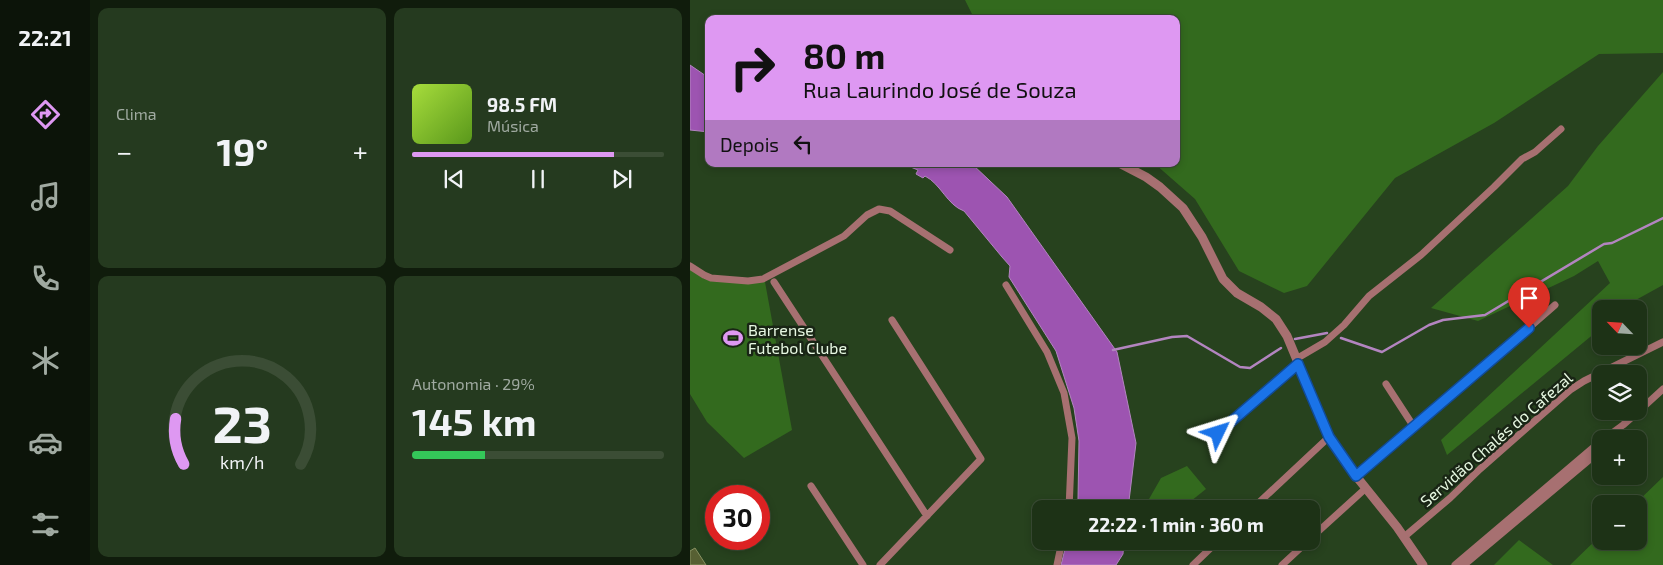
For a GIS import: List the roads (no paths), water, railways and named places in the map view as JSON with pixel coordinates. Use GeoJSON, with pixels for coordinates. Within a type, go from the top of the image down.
{"type":"FeatureCollection","features":[{"type":"Feature","properties":{"kind":"street"},"geometry":{"type":"LineString","coordinates":[[1218,433],[1297,362],[1325,342],[1344,325],[1369,296],[1421,255],[1522,159],[1535,152],[1561,129]]}},
{"type":"Feature","properties":{"kind":"street"},"geometry":{"type":"LineString","coordinates":[[1128,167],[1146,177],[1183,208],[1197,228],[1223,279],[1237,293],[1266,310],[1276,319],[1287,336],[1329,437],[1356,476],[1404,536],[1423,565]]}},
{"type":"Feature","properties":{"kind":"street"},"geometry":{"type":"LineString","coordinates":[[690,266],[711,278],[758,280],[844,236],[878,208],[890,211],[950,250]]}},
{"type":"Feature","properties":{"kind":"street"},"geometry":{"type":"LineString","coordinates":[[774,282],[927,516]]}},
{"type":"Feature","properties":{"kind":"street"},"geometry":{"type":"LineString","coordinates":[[1006,286],[1048,352],[1064,393],[1072,438],[1069,500]]}},
{"type":"Feature","properties":{"kind":"street"},"geometry":{"type":"LineString","coordinates":[[1356,476],[1554,305]]}},
{"type":"Feature","properties":{"kind":"street"},"geometry":{"type":"LineString","coordinates":[[880,565],[981,459],[892,320]]}},
{"type":"Feature","properties":{"kind":"street","name":"Servidão Chalés do Cafezal"},"geometry":{"type":"LineString","coordinates":[[1404,536],[1450,498],[1570,390],[1584,381],[1663,342]]}},
{"type":"Feature","properties":{"kind":"street"},"geometry":{"type":"LineString","coordinates":[[1386,384],[1414,427]]}},
{"type":"Feature","properties":{"kind":"street"},"geometry":{"type":"LineString","coordinates":[[1647,404],[1663,389]]}},
{"type":"Feature","properties":{"kind":"street"},"geometry":{"type":"LineString","coordinates":[[1616,430],[1629,420]]}},
{"type":"Feature","properties":{"kind":"street"},"geometry":{"type":"LineString","coordinates":[[1619,430],[1623,425]]}},
{"type":"Feature","properties":{"kind":"street"},"geometry":{"type":"LineString","coordinates":[[1262,500],[1329,437]]}},
{"type":"Feature","properties":{"kind":"street"},"geometry":{"type":"LineString","coordinates":[[1455,565],[1592,449]]}},
{"type":"Feature","properties":{"kind":"street"},"geometry":{"type":"LineString","coordinates":[[1464,565],[1592,458]]}},
{"type":"Feature","properties":{"kind":"street"},"geometry":{"type":"LineString","coordinates":[[810,486],[863,565]]}},
{"type":"Feature","properties":{"kind":"street"},"geometry":{"type":"LineString","coordinates":[[1320,530],[1366,488]]}},
{"type":"Feature","properties":{"kind":"street"},"geometry":{"type":"LineString","coordinates":[[1057,565],[1060,550]]}},
{"type":"Feature","properties":{"kind":"street"},"geometry":{"type":"LineString","coordinates":[[1194,565],[1209,550]]}},
{"type":"Feature","properties":{"kind":"street"},"geometry":{"type":"LineString","coordinates":[[1282,565],[1298,550]]}},
{"type":"Feature","properties":{"kind":"waterway"},"geometry":{"type":"LineString","coordinates":[[1341,338],[1382,352],[1429,325],[1443,320],[1485,315],[1604,244],[1612,243],[1663,218]]}},
{"type":"Feature","properties":{"kind":"waterway"},"geometry":{"type":"LineString","coordinates":[[1295,339],[1327,333]]}},
{"type":"Feature","properties":{"kind":"waterway"},"geometry":{"type":"LineString","coordinates":[[1113,350],[1172,337],[1187,336],[1240,367],[1250,368],[1281,348]]}},
{"type":"Feature","properties":{"kind":"place","name":"Barrense Futebol Clube"},"geometry":{"type":"Point","coordinates":[733,338]}}]}
